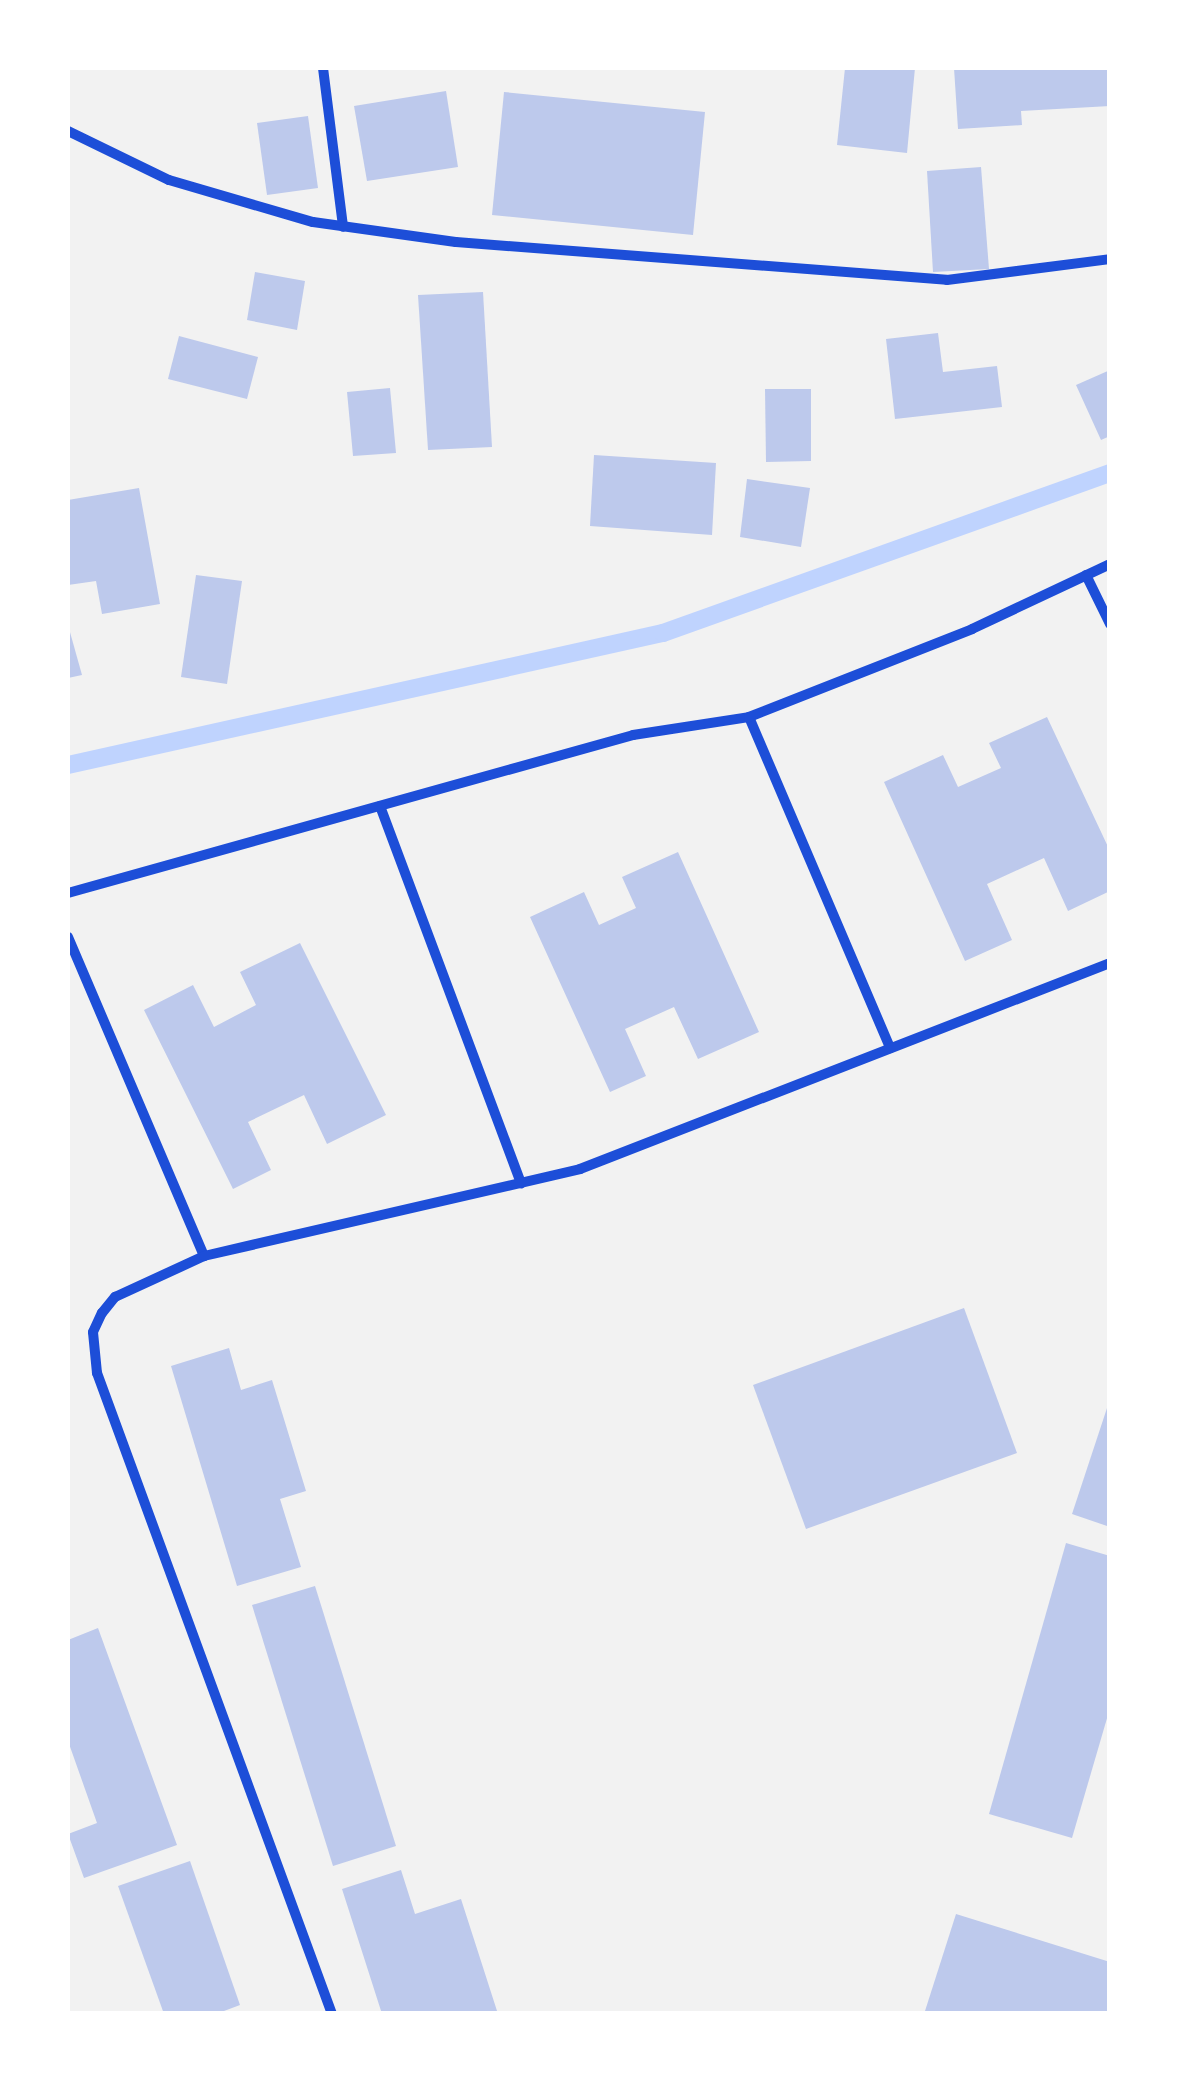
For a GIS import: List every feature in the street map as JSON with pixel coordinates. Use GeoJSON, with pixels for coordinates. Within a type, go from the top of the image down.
{"type":"FeatureCollection","features":[{"type":"Feature","properties":{"kind":"street"},"geometry":{"type":"LineString","coordinates":[[323,68],[343,227]]}},
{"type":"Feature","properties":{"kind":"street"},"geometry":{"type":"LineString","coordinates":[[68,131],[169,180],[343,227],[456,242],[946,280],[1110,259]]}},
{"type":"Feature","properties":{"kind":"street"},"geometry":{"type":"LineString","coordinates":[[68,893],[633,735],[749,718],[972,629],[1110,564]]}},
{"type":"Feature","properties":{"kind":"street"},"geometry":{"type":"LineString","coordinates":[[1086,574],[1110,624]]}},
{"type":"Feature","properties":{"kind":"street"},"geometry":{"type":"LineString","coordinates":[[749,718],[890,1048]]}},
{"type":"Feature","properties":{"kind":"street"},"geometry":{"type":"LineString","coordinates":[[380,806],[521,1183]]}},
{"type":"Feature","properties":{"kind":"street"},"geometry":{"type":"LineString","coordinates":[[68,937],[204,1256]]}},
{"type":"Feature","properties":{"kind":"street"},"geometry":{"type":"LineString","coordinates":[[332,2014],[98,1373],[93,1332],[116,1297],[204,1256],[580,1169],[1110,963]]}},
{"type":"Feature","properties":{"kind":"building"},"geometry":{"type":"Polygon","coordinates":[[[845,68],[915,68],[907,153],[837,145],[845,68]]]}},
{"type":"Feature","properties":{"kind":"building"},"geometry":{"type":"Polygon","coordinates":[[[954,68],[1110,68],[1110,106],[1021,111],[1022,125],[958,129],[954,68]]]}},
{"type":"Feature","properties":{"kind":"building"},"geometry":{"type":"Polygon","coordinates":[[[446,91],[458,167],[367,181],[354,106],[446,91]]]}},
{"type":"Feature","properties":{"kind":"building"},"geometry":{"type":"Polygon","coordinates":[[[504,92],[705,112],[693,235],[492,215],[504,92]]]}},
{"type":"Feature","properties":{"kind":"building"},"geometry":{"type":"Polygon","coordinates":[[[308,116],[318,188],[267,195],[257,123],[308,116]]]}},
{"type":"Feature","properties":{"kind":"building"},"geometry":{"type":"Polygon","coordinates":[[[981,167],[989,269],[933,272],[927,171],[981,167]]]}},
{"type":"Feature","properties":{"kind":"building"},"geometry":{"type":"Polygon","coordinates":[[[255,272],[305,281],[297,330],[247,320],[255,272]]]}},
{"type":"Feature","properties":{"kind":"building"},"geometry":{"type":"Polygon","coordinates":[[[483,292],[492,447],[428,450],[418,295],[483,292]]]}},
{"type":"Feature","properties":{"kind":"building"},"geometry":{"type":"Polygon","coordinates":[[[938,333],[943,372],[997,366],[1002,407],[895,419],[886,339],[938,333]]]}},
{"type":"Feature","properties":{"kind":"building"},"geometry":{"type":"Polygon","coordinates":[[[179,336],[258,357],[247,399],[168,379],[179,336]]]}},
{"type":"Feature","properties":{"kind":"building"},"geometry":{"type":"Polygon","coordinates":[[[1110,370],[1110,436],[1101,440],[1076,385],[1110,370]]]}},
{"type":"Feature","properties":{"kind":"building"},"geometry":{"type":"Polygon","coordinates":[[[390,388],[396,453],[353,456],[347,392],[390,388]]]}},
{"type":"Feature","properties":{"kind":"building"},"geometry":{"type":"Polygon","coordinates":[[[765,389],[811,389],[811,461],[766,462],[765,389]]]}},
{"type":"Feature","properties":{"kind":"building"},"geometry":{"type":"Polygon","coordinates":[[[594,455],[716,463],[712,535],[590,526],[594,455]]]}},
{"type":"Feature","properties":{"kind":"building"},"geometry":{"type":"Polygon","coordinates":[[[747,479],[810,488],[801,547],[740,537],[747,479]]]}},
{"type":"Feature","properties":{"kind":"building"},"geometry":{"type":"Polygon","coordinates":[[[139,488],[160,604],[102,614],[96,581],[68,585],[68,500],[139,488]]]}},
{"type":"Feature","properties":{"kind":"building"},"geometry":{"type":"Polygon","coordinates":[[[196,575],[242,581],[227,684],[181,677],[196,575]]]}},
{"type":"Feature","properties":{"kind":"building"},"geometry":{"type":"Polygon","coordinates":[[[68,625],[82,675],[68,678],[68,625]]]}},
{"type":"Feature","properties":{"kind":"building"},"geometry":{"type":"Polygon","coordinates":[[[1047,717],[1110,851],[1110,891],[1068,911],[1044,858],[987,884],[1012,940],[965,961],[884,782],[943,755],[958,787],[1001,768],[989,743],[1047,717]]]}},
{"type":"Feature","properties":{"kind":"building"},"geometry":{"type":"Polygon","coordinates":[[[678,852],[759,1032],[698,1059],[674,1007],[625,1029],[646,1076],[610,1092],[530,917],[584,892],[599,925],[636,908],[622,877],[678,852]]]}},
{"type":"Feature","properties":{"kind":"building"},"geometry":{"type":"Polygon","coordinates":[[[300,943],[386,1115],[327,1144],[304,1095],[248,1122],[271,1170],[233,1189],[144,1010],[193,985],[214,1027],[256,1005],[240,972],[300,943]]]}},
{"type":"Feature","properties":{"kind":"building"},"geometry":{"type":"Polygon","coordinates":[[[964,1308],[1017,1453],[806,1529],[753,1385],[964,1308]]]}},
{"type":"Feature","properties":{"kind":"building"},"geometry":{"type":"Polygon","coordinates":[[[229,1348],[241,1390],[272,1380],[306,1491],[280,1499],[301,1567],[237,1586],[171,1366],[229,1348]]]}},
{"type":"Feature","properties":{"kind":"building"},"geometry":{"type":"Polygon","coordinates":[[[1110,1402],[1110,1527],[1072,1514],[1110,1402]]]}},
{"type":"Feature","properties":{"kind":"building"},"geometry":{"type":"Polygon","coordinates":[[[1066,1543],[1110,1556],[1110,1708],[1072,1838],[989,1814],[1066,1543]]]}},
{"type":"Feature","properties":{"kind":"building"},"geometry":{"type":"Polygon","coordinates":[[[315,1586],[396,1846],[333,1866],[252,1605],[315,1586]]]}},
{"type":"Feature","properties":{"kind":"building"},"geometry":{"type":"Polygon","coordinates":[[[98,1628],[177,1845],[84,1878],[68,1834],[97,1823],[68,1741],[68,1640],[98,1628]]]}},
{"type":"Feature","properties":{"kind":"building"},"geometry":{"type":"Polygon","coordinates":[[[190,1861],[240,2005],[216,2014],[164,2014],[118,1886],[190,1861]]]}},
{"type":"Feature","properties":{"kind":"building"},"geometry":{"type":"Polygon","coordinates":[[[401,1870],[415,1914],[461,1899],[498,2014],[382,2014],[342,1889],[401,1870]]]}},
{"type":"Feature","properties":{"kind":"building"},"geometry":{"type":"Polygon","coordinates":[[[956,1914],[1110,1962],[1110,2014],[925,2011],[956,1914]]]}},
{"type":"Feature","properties":{"kind":"waterway"},"geometry":{"type":"LineString","coordinates":[[68,765],[663,633],[1110,473]]}}]}
